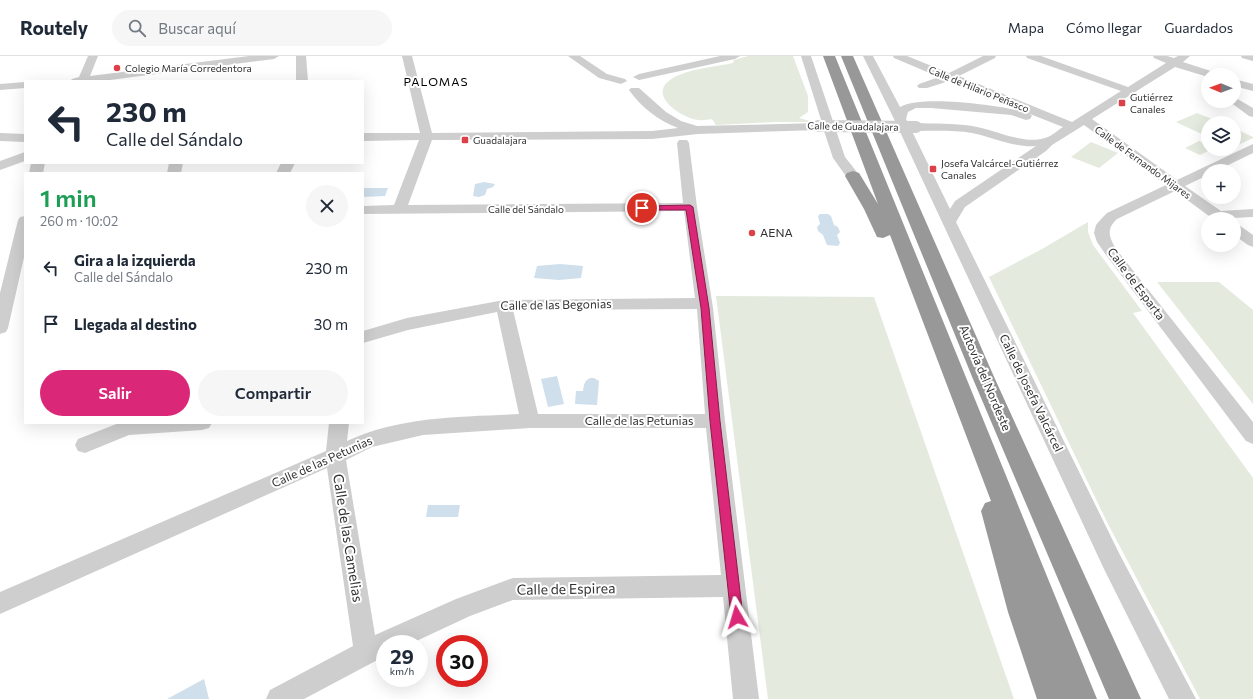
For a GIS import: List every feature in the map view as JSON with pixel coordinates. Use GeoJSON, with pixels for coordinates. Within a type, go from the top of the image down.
{"type":"FeatureCollection","features":[{"type":"Feature","properties":{"kind":"highway"},"geometry":{"type":"LineString","coordinates":[[829,56],[1081,699]]}},
{"type":"Feature","properties":{"kind":"highway","name":"Autovía del Nordeste"},"geometry":{"type":"LineString","coordinates":[[847,56],[878,132],[1070,577],[1125,699]]}},
{"type":"Feature","properties":{"kind":"highway"},"geometry":{"type":"LineString","coordinates":[[853,176],[873,209],[898,269],[948,361]]}},
{"type":"Feature","properties":{"kind":"highway"},"geometry":{"type":"LineString","coordinates":[[960,393],[1022,612],[1053,699]]}},
{"type":"Feature","properties":{"kind":"street"},"geometry":{"type":"LineString","coordinates":[[79,80],[93,56]]}},
{"type":"Feature","properties":{"kind":"street"},"geometry":{"type":"LineString","coordinates":[[79,80],[274,56]]}},
{"type":"Feature","properties":{"kind":"street"},"geometry":{"type":"LineString","coordinates":[[301,56],[302,80]]}},
{"type":"Feature","properties":{"kind":"street"},"geometry":{"type":"LineString","coordinates":[[400,209],[427,137],[407,56]]}},
{"type":"Feature","properties":{"kind":"street"},"geometry":{"type":"LineString","coordinates":[[573,56],[603,76],[621,81],[632,77],[644,79],[673,69],[735,56]]}},
{"type":"Feature","properties":{"kind":"street"},"geometry":{"type":"LineString","coordinates":[[803,56],[810,68]]}},
{"type":"Feature","properties":{"kind":"street"},"geometry":{"type":"LineString","coordinates":[[806,56],[839,158],[853,176]]}},
{"type":"Feature","properties":{"kind":"street","name":"Calle de Josefa Valcárcel"},"geometry":{"type":"LineString","coordinates":[[868,56],[900,119],[1112,562],[1183,699]]}},
{"type":"Feature","properties":{"kind":"street","name":"Calle de Josefa Valcárcel"},"geometry":{"type":"LineString","coordinates":[[874,56],[880,68],[882,85]]}},
{"type":"Feature","properties":{"kind":"street","name":"Calle de Hilario Peñasco"},"geometry":{"type":"LineString","coordinates":[[898,56],[1038,112],[1079,123]]}},
{"type":"Feature","properties":{"kind":"street"},"geometry":{"type":"LineString","coordinates":[[923,86],[949,77],[991,56]]}},
{"type":"Feature","properties":{"kind":"street"},"geometry":{"type":"LineString","coordinates":[[1031,56],[1130,91]]}},
{"type":"Feature","properties":{"kind":"street"},"geometry":{"type":"LineString","coordinates":[[1158,56],[1201,72]]}},
{"type":"Feature","properties":{"kind":"street"},"geometry":{"type":"LineString","coordinates":[[949,222],[960,204],[1042,148],[1048,135],[1079,123],[1184,56]]}},
{"type":"Feature","properties":{"kind":"street"},"geometry":{"type":"LineString","coordinates":[[1246,56],[1253,58]]}},
{"type":"Feature","properties":{"kind":"street"},"geometry":{"type":"LineString","coordinates":[[1189,68],[1201,77]]}},
{"type":"Feature","properties":{"kind":"street"},"geometry":{"type":"LineString","coordinates":[[621,81],[620,84],[622,87],[635,90],[643,89],[648,86],[644,79]]}},
{"type":"Feature","properties":{"kind":"street"},"geometry":{"type":"LineString","coordinates":[[1241,84],[1253,88]]}},
{"type":"Feature","properties":{"kind":"street"},"geometry":{"type":"LineString","coordinates":[[0,87],[24,85]]}},
{"type":"Feature","properties":{"kind":"street"},"geometry":{"type":"LineString","coordinates":[[635,90],[645,102],[671,120],[683,127],[698,130]]}},
{"type":"Feature","properties":{"kind":"street"},"geometry":{"type":"LineString","coordinates":[[900,119],[902,110],[908,106],[930,104],[1012,112],[1029,116],[1040,123],[1048,135]]}},
{"type":"Feature","properties":{"kind":"street"},"geometry":{"type":"LineString","coordinates":[[1241,105],[1253,113]]}},
{"type":"Feature","properties":{"kind":"street"},"geometry":{"type":"LineString","coordinates":[[658,135],[668,130],[671,120]]}},
{"type":"Feature","properties":{"kind":"street","name":"Calle de Fernando Mijares"},"geometry":{"type":"LineString","coordinates":[[1079,123],[1175,186],[1212,212]]}},
{"type":"Feature","properties":{"kind":"street","name":"Calle de Guadalajara"},"geometry":{"type":"LineString","coordinates":[[364,137],[658,135],[698,130],[818,126],[960,128],[974,130],[1014,141],[1031,143],[1048,135]]}},
{"type":"Feature","properties":{"kind":"street"},"geometry":{"type":"LineString","coordinates":[[0,137],[24,138]]}},
{"type":"Feature","properties":{"kind":"street"},"geometry":{"type":"LineString","coordinates":[[683,142],[690,207],[704,303],[715,421],[746,699]]}},
{"type":"Feature","properties":{"kind":"street","name":"Calle de Esparta"},"geometry":{"type":"LineString","coordinates":[[1253,148],[1112,216],[1105,222],[1101,230],[1103,239],[1111,252],[1253,436]]}},
{"type":"Feature","properties":{"kind":"street"},"geometry":{"type":"LineString","coordinates":[[0,166],[24,156]]}},
{"type":"Feature","properties":{"kind":"street","name":"Calle del Sándalo"},"geometry":{"type":"LineString","coordinates":[[364,210],[690,207]]}},
{"type":"Feature","properties":{"kind":"street"},"geometry":{"type":"LineString","coordinates":[[1241,215],[1253,213]]}},
{"type":"Feature","properties":{"kind":"street"},"geometry":{"type":"LineString","coordinates":[[0,328],[24,225]]}},
{"type":"Feature","properties":{"kind":"street"},"geometry":{"type":"LineString","coordinates":[[1241,233],[1253,242]]}},
{"type":"Feature","properties":{"kind":"street","name":"Calle de las Begonias"},"geometry":{"type":"LineString","coordinates":[[364,337],[407,324],[504,304],[704,303]]}},
{"type":"Feature","properties":{"kind":"street"},"geometry":{"type":"LineString","coordinates":[[504,304],[530,421]]}},
{"type":"Feature","properties":{"kind":"street","name":"Calle de las Petunias"},"geometry":{"type":"LineString","coordinates":[[0,603],[335,456],[368,440],[423,427],[530,421],[715,421]]}},
{"type":"Feature","properties":{"kind":"street"},"geometry":{"type":"LineString","coordinates":[[85,445],[126,428],[187,424]]}},
{"type":"Feature","properties":{"kind":"street","name":"Calle de las Camelias"},"geometry":{"type":"LineString","coordinates":[[339,424],[335,456],[366,652]]}},
{"type":"Feature","properties":{"kind":"street","name":"Calle de Espirea"},"geometry":{"type":"LineString","coordinates":[[279,699],[366,652],[464,607],[513,589],[733,586]]}},
{"type":"Feature","properties":{"kind":"shaded area"},"geometry":{"type":"Polygon","coordinates":[[[748,56],[793,56],[808,96],[808,112],[799,118],[814,122],[716,125],[712,119],[695,120],[687,117],[674,109],[664,98],[664,86],[676,76],[700,69],[733,63],[734,60],[748,56]]]}},
{"type":"Feature","properties":{"kind":"shaded area"},"geometry":{"type":"Polygon","coordinates":[[[1197,113],[1204,116],[1201,116],[1201,134],[1176,122],[1197,113]]]}},
{"type":"Feature","properties":{"kind":"shaded area"},"geometry":{"type":"Polygon","coordinates":[[[1241,131],[1253,137],[1241,144],[1241,131]]]}},
{"type":"Feature","properties":{"kind":"shaded area"},"geometry":{"type":"Polygon","coordinates":[[[1199,141],[1201,142],[1201,154],[1200,155],[1185,148],[1199,141]]]}},
{"type":"Feature","properties":{"kind":"shaded area"},"geometry":{"type":"Polygon","coordinates":[[[1091,142],[1118,153],[1099,168],[1071,157],[1091,142]]]}},
{"type":"Feature","properties":{"kind":"shaded area"},"geometry":{"type":"Polygon","coordinates":[[[1088,222],[1088,232],[1093,245],[1142,311],[1133,313],[1253,478],[1253,699],[1200,699],[1107,522],[989,277],[1042,249],[1088,222]]]}},
{"type":"Feature","properties":{"kind":"shaded area"},"geometry":{"type":"Polygon","coordinates":[[[1157,282],[1219,282],[1253,310],[1253,404],[1157,282]]]}},
{"type":"Feature","properties":{"kind":"shaded area"},"geometry":{"type":"Polygon","coordinates":[[[716,296],[874,297],[1014,699],[768,699],[716,296]]]}},
{"type":"Feature","properties":{"kind":"water"},"geometry":{"type":"Polygon","coordinates":[[[484,182],[495,184],[493,187],[487,189],[485,195],[479,197],[473,196],[475,184],[484,182]]]}},
{"type":"Feature","properties":{"kind":"water"},"geometry":{"type":"Polygon","coordinates":[[[364,188],[388,188],[385,196],[364,197],[364,188]]]}},
{"type":"Feature","properties":{"kind":"water"},"geometry":{"type":"Polygon","coordinates":[[[820,214],[828,214],[831,216],[834,225],[838,227],[840,232],[837,235],[840,243],[838,246],[827,245],[823,235],[818,231],[817,227],[820,224],[818,216],[820,214]]]}},
{"type":"Feature","properties":{"kind":"water"},"geometry":{"type":"Polygon","coordinates":[[[560,264],[583,266],[581,278],[559,280],[534,278],[537,266],[560,264]]]}},
{"type":"Feature","properties":{"kind":"water"},"geometry":{"type":"Polygon","coordinates":[[[557,376],[564,404],[548,407],[541,379],[557,376]]]}},
{"type":"Feature","properties":{"kind":"water"},"geometry":{"type":"Polygon","coordinates":[[[590,378],[594,378],[599,381],[597,405],[575,404],[576,391],[583,391],[585,382],[590,378]]]}},
{"type":"Feature","properties":{"kind":"water"},"geometry":{"type":"Polygon","coordinates":[[[428,505],[460,505],[458,517],[426,517],[428,505]]]}},
{"type":"Feature","properties":{"kind":"water"},"geometry":{"type":"Polygon","coordinates":[[[204,679],[209,699],[167,699],[204,679]]]}},
{"type":"Feature","properties":{"kind":"place","name":"Colegio María Corredentora"},"geometry":{"type":"Point","coordinates":[117,68]}},
{"type":"Feature","properties":{"kind":"place","name":"Gutiérrez Canales"},"geometry":{"type":"Point","coordinates":[1122,103]}},
{"type":"Feature","properties":{"kind":"place","name":"Guadalajara"},"geometry":{"type":"Point","coordinates":[465,140]}},
{"type":"Feature","properties":{"kind":"place","name":"Josefa Valcárcel-Gutiérrez Canales"},"geometry":{"type":"Point","coordinates":[933,169]}},
{"type":"Feature","properties":{"kind":"place","name":"AENA"},"geometry":{"type":"Point","coordinates":[752,233]}},
{"type":"Feature","properties":{"kind":"district","name":"PALOMAS"},"geometry":{"type":"Point","coordinates":[436,82]}},
{"type":"Feature","properties":{"kind":"route"},"geometry":{"type":"LineString","coordinates":[[642,208],[690,207],[705,308],[715,421],[737,617]]}}]}
